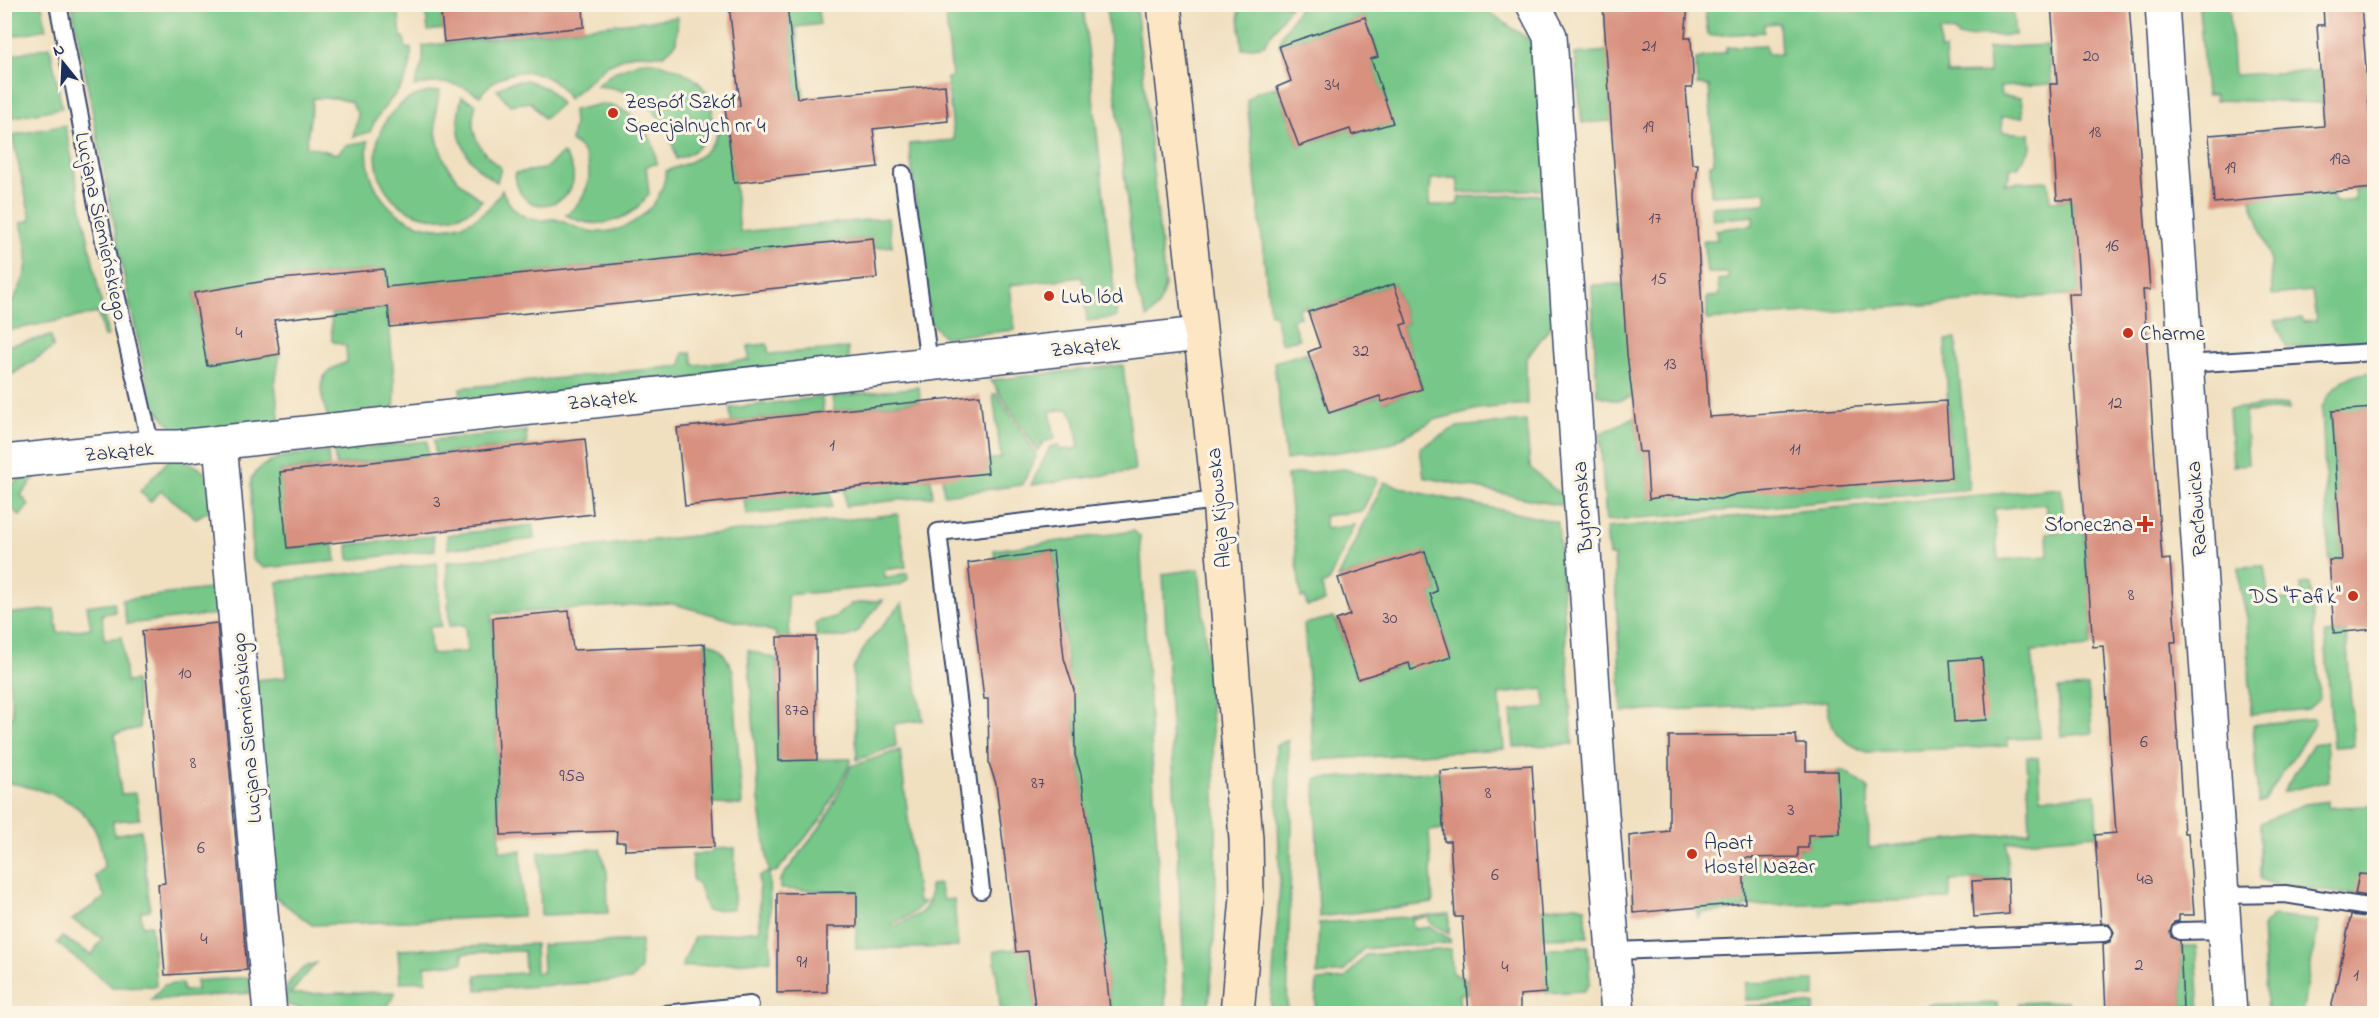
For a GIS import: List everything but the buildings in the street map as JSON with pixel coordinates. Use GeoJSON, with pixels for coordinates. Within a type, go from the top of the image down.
{"type":"FeatureCollection","features":[{"type":"Feature","properties":{"kind":"street","name":"Aleja Kijowska"},"geometry":{"type":"LineString","coordinates":[[1164,4],[1219,500],[1246,839],[1246,907],[1237,1014]]}},
{"type":"Feature","properties":{"kind":"street","name":"Bytomska"},"geometry":{"type":"LineString","coordinates":[[1533,4],[1550,36],[1598,764],[1618,1014]]}},
{"type":"Feature","properties":{"kind":"street","name":"Racławicka"},"geometry":{"type":"LineString","coordinates":[[2162,4],[2230,1014]]}},
{"type":"Feature","properties":{"kind":"street","name":"Zakątek"},"geometry":{"type":"LineString","coordinates":[[4,462],[151,447],[179,447],[1200,334]]}},
{"type":"Feature","properties":{"kind":"street","name":"Lucjana Siemieńskiego"},"geometry":{"type":"LineString","coordinates":[[220,442],[270,1014]]}},
{"type":"Feature","properties":{"kind":"lane","name":"Lucjana Siemieńskiego"},"geometry":{"type":"LineString","coordinates":[[58,4],[105,246],[151,447]]}},
{"type":"Feature","properties":{"kind":"lane"},"geometry":{"type":"LineString","coordinates":[[903,174],[929,363]]}},
{"type":"Feature","properties":{"kind":"lane"},"geometry":{"type":"LineString","coordinates":[[2186,364],[2374,352]]}},
{"type":"Feature","properties":{"kind":"lane"},"geometry":{"type":"LineString","coordinates":[[981,890],[938,532],[1219,500]]}},
{"type":"Feature","properties":{"kind":"lane"},"geometry":{"type":"LineString","coordinates":[[2223,895],[2285,894],[2374,908]]}},
{"type":"Feature","properties":{"kind":"lane"},"geometry":{"type":"LineString","coordinates":[[2180,931],[2225,930]]}},
{"type":"Feature","properties":{"kind":"lane"},"geometry":{"type":"LineString","coordinates":[[1614,951],[2104,933]]}},
{"type":"Feature","properties":{"kind":"lane"},"geometry":{"type":"LineString","coordinates":[[666,1014],[750,1005]]}},
{"type":"Feature","properties":{"kind":"green space"},"geometry":{"type":"Polygon","coordinates":[[[1238,4],[1291,5],[1264,45],[1242,49],[1238,4]]]}},
{"type":"Feature","properties":{"kind":"green space"},"geometry":{"type":"Polygon","coordinates":[[[1445,4],[1446,9],[1482,7],[1542,49],[1550,189],[1459,193],[1457,178],[1431,179],[1429,205],[1457,205],[1459,197],[1550,194],[1559,315],[1526,359],[1527,404],[1478,409],[1434,420],[1390,444],[1286,460],[1274,362],[1306,353],[1329,413],[1380,396],[1383,402],[1422,388],[1401,325],[1407,323],[1394,284],[1308,312],[1307,306],[1298,309],[1300,317],[1292,319],[1299,339],[1281,343],[1275,314],[1270,314],[1247,101],[1256,92],[1277,87],[1299,146],[1350,129],[1353,135],[1392,123],[1371,59],[1378,56],[1365,17],[1279,46],[1282,35],[1301,5],[1445,4]]]}},
{"type":"Feature","properties":{"kind":"green space"},"geometry":{"type":"Polygon","coordinates":[[[4,5],[42,5],[46,29],[5,38],[4,5]]]}},
{"type":"Feature","properties":{"kind":"green space"},"geometry":{"type":"Polygon","coordinates":[[[72,5],[398,5],[401,37],[404,37],[406,49],[411,48],[411,63],[403,84],[382,110],[370,132],[353,137],[358,115],[351,102],[336,98],[313,98],[306,146],[337,154],[346,145],[368,141],[369,169],[379,193],[395,211],[416,223],[439,228],[462,225],[484,212],[502,190],[514,209],[529,218],[556,219],[588,231],[616,230],[640,218],[650,208],[663,185],[666,171],[688,163],[704,153],[715,139],[723,116],[726,115],[740,232],[888,218],[892,246],[874,248],[872,238],[386,287],[384,269],[275,279],[194,293],[207,366],[280,354],[275,384],[280,425],[177,432],[155,408],[151,398],[128,296],[72,5]]]}},
{"type":"Feature","properties":{"kind":"green space"},"geometry":{"type":"Polygon","coordinates":[[[425,5],[440,5],[443,29],[428,31],[425,5]]]}},
{"type":"Feature","properties":{"kind":"green space"},"geometry":{"type":"Polygon","coordinates":[[[817,5],[820,24],[796,27],[804,100],[797,100],[787,6],[817,5]]]}},
{"type":"Feature","properties":{"kind":"green space"},"geometry":{"type":"Polygon","coordinates":[[[945,5],[1083,5],[1117,317],[1087,321],[1082,277],[1010,285],[1015,330],[944,337],[930,322],[909,144],[954,140],[947,78],[952,77],[945,5]]]}},
{"type":"Feature","properties":{"kind":"green space"},"geometry":{"type":"Polygon","coordinates":[[[1106,5],[1136,5],[1165,286],[1159,305],[1147,318],[1137,292],[1106,5]]]}},
{"type":"Feature","properties":{"kind":"green space"},"geometry":{"type":"Polygon","coordinates":[[[1704,5],[2012,5],[2015,35],[1958,37],[1955,32],[1940,31],[1940,50],[1945,50],[1947,74],[1989,73],[1988,48],[2047,45],[2052,84],[2000,87],[2001,96],[2021,98],[2023,117],[2001,117],[2002,132],[2030,134],[2031,148],[2018,167],[2010,168],[2010,176],[2004,183],[2048,181],[2050,201],[2073,200],[2080,294],[1707,320],[1707,297],[1719,296],[1718,280],[1728,279],[1728,273],[1707,273],[1703,240],[1717,240],[1716,230],[1753,225],[1753,216],[1713,220],[1711,207],[1766,204],[1766,192],[1711,195],[1710,164],[1714,163],[1709,86],[1697,85],[1696,59],[1726,52],[1726,47],[1766,45],[1767,54],[1781,54],[1779,23],[1764,24],[1764,32],[1708,36],[1704,5]]]}},
{"type":"Feature","properties":{"kind":"green space"},"geometry":{"type":"Polygon","coordinates":[[[2208,5],[2229,5],[2234,75],[2374,68],[2374,120],[2351,114],[2323,116],[2322,103],[2215,100],[2215,95],[2206,95],[2199,8],[2208,5]]]}},
{"type":"Feature","properties":{"kind":"green space"},"geometry":{"type":"Polygon","coordinates":[[[678,17],[676,43],[664,55],[633,54],[607,65],[568,99],[560,87],[550,79],[526,72],[513,73],[500,78],[489,85],[480,96],[457,85],[432,83],[414,87],[423,62],[423,46],[678,17]]]}},
{"type":"Feature","properties":{"kind":"green space"},"geometry":{"type":"Polygon","coordinates":[[[50,47],[62,108],[8,118],[5,101],[5,56],[50,47]]]}},
{"type":"Feature","properties":{"kind":"green space"},"geometry":{"type":"Polygon","coordinates":[[[1607,51],[1611,121],[1582,123],[1575,54],[1607,51]]]}},
{"type":"Feature","properties":{"kind":"green space"},"geometry":{"type":"Polygon","coordinates":[[[644,61],[659,63],[687,74],[706,92],[711,104],[712,118],[705,139],[694,150],[676,159],[667,130],[650,107],[626,92],[596,86],[614,72],[644,61]]]}},
{"type":"Feature","properties":{"kind":"green space"},"geometry":{"type":"Polygon","coordinates":[[[526,80],[548,89],[561,104],[544,119],[531,102],[510,105],[497,90],[508,83],[526,80]]]}},
{"type":"Feature","properties":{"kind":"green space"},"geometry":{"type":"Polygon","coordinates":[[[440,91],[436,108],[436,124],[437,139],[442,153],[457,179],[482,200],[468,212],[437,218],[410,211],[391,196],[380,176],[376,154],[381,131],[393,112],[413,97],[440,91]]]}},
{"type":"Feature","properties":{"kind":"green space"},"geometry":{"type":"Polygon","coordinates":[[[462,97],[476,104],[473,123],[476,140],[486,155],[501,168],[497,182],[476,166],[463,146],[458,123],[462,97]]]}},
{"type":"Feature","properties":{"kind":"green space"},"geometry":{"type":"Polygon","coordinates":[[[601,104],[623,110],[640,124],[652,142],[656,164],[646,166],[649,194],[641,204],[612,221],[589,223],[566,215],[581,199],[589,178],[586,158],[571,141],[574,124],[573,110],[601,104]]]}},
{"type":"Feature","properties":{"kind":"green space"},"geometry":{"type":"Polygon","coordinates":[[[65,125],[108,336],[104,337],[98,313],[5,331],[9,309],[26,268],[26,248],[21,223],[31,220],[12,135],[65,125]]]}},
{"type":"Feature","properties":{"kind":"green space"},"geometry":{"type":"Polygon","coordinates":[[[2303,128],[2309,194],[2332,192],[2335,202],[2355,200],[2354,190],[2374,188],[2374,342],[2287,348],[2275,321],[2302,318],[2303,322],[2316,321],[2312,291],[2272,295],[2271,261],[2251,200],[2266,197],[2260,131],[2303,128]]]}},
{"type":"Feature","properties":{"kind":"green space"},"geometry":{"type":"Polygon","coordinates":[[[563,153],[572,169],[572,184],[566,195],[555,202],[542,205],[529,201],[520,191],[515,173],[544,169],[563,153]]]}},
{"type":"Feature","properties":{"kind":"green space"},"geometry":{"type":"Polygon","coordinates":[[[1622,284],[1634,370],[1629,372],[1634,372],[1635,395],[1619,401],[1597,395],[1592,285],[1622,284]]]}},
{"type":"Feature","properties":{"kind":"green space"},"geometry":{"type":"Polygon","coordinates":[[[388,308],[395,392],[394,412],[329,420],[321,392],[322,384],[329,372],[336,366],[347,362],[346,346],[332,341],[331,314],[388,308]]]}},
{"type":"Feature","properties":{"kind":"green space"},"geometry":{"type":"Polygon","coordinates":[[[51,336],[53,348],[5,379],[5,346],[51,336]]]}},
{"type":"Feature","properties":{"kind":"green space"},"geometry":{"type":"Polygon","coordinates":[[[1956,339],[1969,489],[1606,521],[1600,434],[1635,417],[1639,452],[1646,452],[1649,499],[1653,498],[1653,494],[1676,492],[1676,497],[1679,497],[1951,477],[1945,340],[1956,339]]]}},
{"type":"Feature","properties":{"kind":"green space"},"geometry":{"type":"Polygon","coordinates":[[[767,344],[769,354],[848,348],[849,361],[462,404],[460,388],[681,366],[683,353],[691,353],[694,365],[749,360],[748,346],[767,344]]]}},
{"type":"Feature","properties":{"kind":"green space"},"geometry":{"type":"Polygon","coordinates":[[[1123,365],[1135,471],[1031,485],[1050,447],[1059,445],[1060,450],[1079,448],[1075,422],[1069,409],[1050,411],[1055,439],[1043,442],[1038,451],[991,380],[1123,365]]]}},
{"type":"Feature","properties":{"kind":"green space"},"geometry":{"type":"Polygon","coordinates":[[[2374,372],[2374,408],[2332,412],[2342,560],[2329,560],[2322,408],[2331,392],[2342,381],[2356,375],[2374,372]]]}},
{"type":"Feature","properties":{"kind":"green space"},"geometry":{"type":"Polygon","coordinates":[[[919,387],[920,401],[834,411],[832,397],[919,387]]]}},
{"type":"Feature","properties":{"kind":"green space"},"geometry":{"type":"Polygon","coordinates":[[[993,394],[997,394],[1037,455],[1022,485],[944,495],[942,477],[987,460],[1001,458],[993,394]]]}},
{"type":"Feature","properties":{"kind":"green space"},"geometry":{"type":"Polygon","coordinates":[[[822,397],[823,412],[731,422],[730,408],[822,397]]]}},
{"type":"Feature","properties":{"kind":"green space"},"geometry":{"type":"Polygon","coordinates":[[[2288,404],[2289,409],[2245,412],[2248,464],[2233,466],[2229,409],[2288,404]]]}},
{"type":"Feature","properties":{"kind":"green space"},"geometry":{"type":"Polygon","coordinates":[[[1526,421],[1530,468],[1571,504],[1557,505],[1424,477],[1420,448],[1456,427],[1526,421]]]}},
{"type":"Feature","properties":{"kind":"green space"},"geometry":{"type":"Polygon","coordinates":[[[526,431],[527,444],[521,446],[435,454],[434,440],[526,431]]]}},
{"type":"Feature","properties":{"kind":"green space"},"geometry":{"type":"Polygon","coordinates":[[[427,441],[428,455],[336,465],[334,451],[427,441]]]}},
{"type":"Feature","properties":{"kind":"green space"},"geometry":{"type":"Polygon","coordinates":[[[328,452],[329,466],[280,471],[288,548],[334,544],[336,561],[264,568],[252,559],[251,479],[258,470],[275,459],[328,452]]]}},
{"type":"Feature","properties":{"kind":"green space"},"geometry":{"type":"Polygon","coordinates":[[[169,460],[190,463],[203,472],[208,478],[217,506],[196,518],[161,491],[150,502],[140,491],[169,460]]]}},
{"type":"Feature","properties":{"kind":"green space"},"geometry":{"type":"Polygon","coordinates":[[[1344,469],[1378,479],[1362,511],[1324,516],[1326,529],[1355,525],[1328,582],[1322,585],[1325,602],[1307,606],[1305,597],[1301,598],[1287,475],[1344,469]]]}},
{"type":"Feature","properties":{"kind":"green space"},"geometry":{"type":"Polygon","coordinates":[[[37,475],[21,495],[29,505],[20,516],[10,507],[5,512],[5,488],[19,480],[37,475]]]}},
{"type":"Feature","properties":{"kind":"green space"},"geometry":{"type":"Polygon","coordinates":[[[931,479],[933,496],[846,506],[844,488],[931,479]]]}},
{"type":"Feature","properties":{"kind":"green space"},"geometry":{"type":"Polygon","coordinates":[[[1384,482],[1416,492],[1558,522],[1573,744],[1514,747],[1511,711],[1546,707],[1543,689],[1499,694],[1504,749],[1314,760],[1304,624],[1334,617],[1358,679],[1409,663],[1451,657],[1430,594],[1437,591],[1425,552],[1338,578],[1384,482]]]}},
{"type":"Feature","properties":{"kind":"green space"},"geometry":{"type":"Polygon","coordinates":[[[2061,488],[2064,518],[2048,520],[2046,504],[1994,509],[1998,560],[2048,556],[2047,533],[2084,530],[2092,626],[2090,647],[2032,651],[2040,738],[2008,739],[2008,746],[1867,752],[1843,739],[1833,727],[1827,701],[1622,712],[1614,556],[1609,556],[1606,528],[2061,488]]]}},
{"type":"Feature","properties":{"kind":"green space"},"geometry":{"type":"Polygon","coordinates":[[[831,490],[832,507],[746,515],[744,499],[831,490]]]}},
{"type":"Feature","properties":{"kind":"green space"},"geometry":{"type":"Polygon","coordinates":[[[898,514],[906,567],[884,570],[885,578],[907,573],[908,579],[900,585],[787,595],[790,637],[777,638],[775,632],[670,603],[492,614],[500,851],[521,851],[523,916],[312,925],[274,896],[256,680],[287,677],[277,582],[437,563],[441,626],[429,627],[431,654],[467,652],[465,625],[449,626],[447,562],[898,514]]]}},
{"type":"Feature","properties":{"kind":"green space"},"geometry":{"type":"Polygon","coordinates":[[[533,525],[534,539],[448,549],[447,535],[533,525]]]}},
{"type":"Feature","properties":{"kind":"green space"},"geometry":{"type":"Polygon","coordinates":[[[1134,531],[1140,537],[1166,1013],[1111,1013],[1053,551],[995,558],[994,550],[1134,531]]]}},
{"type":"Feature","properties":{"kind":"green space"},"geometry":{"type":"Polygon","coordinates":[[[433,536],[435,550],[349,560],[348,545],[433,536]]]}},
{"type":"Feature","properties":{"kind":"green space"},"geometry":{"type":"Polygon","coordinates":[[[2264,566],[2269,601],[2302,597],[2301,584],[2310,583],[2320,698],[2308,709],[2251,715],[2247,617],[2240,589],[2239,567],[2264,566]]]}},
{"type":"Feature","properties":{"kind":"green space"},"geometry":{"type":"Polygon","coordinates":[[[1199,569],[1213,736],[1215,902],[1208,1013],[1186,1014],[1163,574],[1199,569]]]}},
{"type":"Feature","properties":{"kind":"green space"},"geometry":{"type":"Polygon","coordinates":[[[216,588],[219,614],[127,624],[122,600],[216,588]]]}},
{"type":"Feature","properties":{"kind":"green space"},"geometry":{"type":"Polygon","coordinates":[[[883,600],[856,633],[847,637],[816,637],[816,622],[835,617],[851,604],[883,600]]]}},
{"type":"Feature","properties":{"kind":"green space"},"geometry":{"type":"Polygon","coordinates":[[[114,602],[115,612],[102,614],[104,639],[122,637],[126,682],[135,681],[140,728],[115,734],[121,794],[136,793],[140,819],[113,821],[114,835],[141,830],[150,910],[141,911],[142,926],[151,925],[156,986],[112,987],[57,943],[62,937],[92,955],[102,938],[72,920],[105,897],[95,876],[104,867],[98,837],[85,815],[65,800],[36,789],[5,783],[5,717],[13,716],[5,645],[5,614],[54,609],[58,633],[91,628],[87,606],[114,602]]]}},
{"type":"Feature","properties":{"kind":"green space"},"geometry":{"type":"Polygon","coordinates":[[[902,603],[923,720],[894,724],[896,746],[857,760],[853,669],[866,645],[902,603]]]}},
{"type":"Feature","properties":{"kind":"green space"},"geometry":{"type":"Polygon","coordinates":[[[2346,632],[2354,746],[2333,747],[2325,634],[2346,632]]]}},
{"type":"Feature","properties":{"kind":"green space"},"geometry":{"type":"Polygon","coordinates":[[[705,641],[719,648],[733,671],[742,805],[712,804],[705,641]]]}},
{"type":"Feature","properties":{"kind":"green space"},"geometry":{"type":"Polygon","coordinates":[[[748,650],[777,659],[779,760],[851,759],[851,762],[822,818],[777,871],[769,873],[771,960],[682,967],[694,937],[760,930],[759,876],[769,872],[759,800],[748,650]]]}},
{"type":"Feature","properties":{"kind":"green space"},"geometry":{"type":"Polygon","coordinates":[[[2088,687],[2092,733],[2061,736],[2058,689],[2088,687]]]}},
{"type":"Feature","properties":{"kind":"green space"},"geometry":{"type":"Polygon","coordinates":[[[2314,718],[2315,723],[2265,800],[2258,803],[2253,725],[2314,718]]]}},
{"type":"Feature","properties":{"kind":"green space"},"geometry":{"type":"Polygon","coordinates":[[[1288,740],[1292,822],[1287,1013],[1270,1013],[1280,886],[1276,746],[1288,740]]]}},
{"type":"Feature","properties":{"kind":"green space"},"geometry":{"type":"Polygon","coordinates":[[[2326,742],[2329,781],[2283,792],[2313,744],[2326,742]]]}},
{"type":"Feature","properties":{"kind":"green space"},"geometry":{"type":"Polygon","coordinates":[[[900,750],[918,902],[925,902],[910,915],[891,924],[894,926],[916,916],[926,908],[930,885],[939,884],[943,900],[954,899],[958,947],[856,949],[857,892],[780,889],[780,880],[826,819],[851,766],[900,750]]]}},
{"type":"Feature","properties":{"kind":"green space"},"geometry":{"type":"Polygon","coordinates":[[[2027,757],[2038,758],[2041,798],[2096,794],[2098,835],[2007,842],[2008,879],[1950,881],[1950,899],[1744,906],[1744,909],[1702,913],[1698,918],[1697,907],[1745,902],[1743,858],[1808,847],[1808,835],[1839,834],[1838,771],[1845,771],[1868,788],[1869,848],[2030,832],[2027,757]]]}},
{"type":"Feature","properties":{"kind":"green space"},"geometry":{"type":"Polygon","coordinates":[[[1440,771],[1443,829],[1429,831],[1433,903],[1319,917],[1315,779],[1440,771]]]}},
{"type":"Feature","properties":{"kind":"green space"},"geometry":{"type":"Polygon","coordinates":[[[2328,801],[2328,807],[2374,806],[2374,898],[2270,883],[2260,879],[2260,823],[2305,804],[2328,801]]]}},
{"type":"Feature","properties":{"kind":"green space"},"geometry":{"type":"Polygon","coordinates":[[[735,848],[734,909],[707,910],[699,886],[693,880],[692,855],[712,853],[713,849],[735,848]]]}},
{"type":"Feature","properties":{"kind":"green space"},"geometry":{"type":"Polygon","coordinates":[[[600,849],[607,872],[608,913],[541,915],[539,852],[600,849]]]}},
{"type":"Feature","properties":{"kind":"green space"},"geometry":{"type":"Polygon","coordinates":[[[1576,905],[1585,907],[1587,937],[1542,938],[1540,909],[1576,905]]]}},
{"type":"Feature","properties":{"kind":"green space"},"geometry":{"type":"Polygon","coordinates":[[[1449,914],[1449,934],[1429,922],[1429,917],[1412,919],[1414,929],[1430,927],[1450,939],[1450,943],[1363,949],[1343,972],[1317,975],[1319,923],[1449,914]]]}},
{"type":"Feature","properties":{"kind":"green space"},"geometry":{"type":"Polygon","coordinates":[[[2273,916],[2319,921],[2302,1013],[2267,1013],[2262,927],[2273,916]]]}},
{"type":"Feature","properties":{"kind":"green space"},"geometry":{"type":"Polygon","coordinates":[[[641,940],[640,970],[631,980],[477,990],[476,975],[525,973],[524,951],[463,953],[463,963],[425,966],[426,981],[400,982],[398,950],[535,944],[536,973],[543,972],[542,945],[641,940]]]}},
{"type":"Feature","properties":{"kind":"green space"},"geometry":{"type":"Polygon","coordinates":[[[1588,946],[1590,984],[1584,991],[1546,993],[1542,950],[1588,946]]]}},
{"type":"Feature","properties":{"kind":"green space"},"geometry":{"type":"Polygon","coordinates":[[[2181,946],[2196,946],[2200,1013],[2183,1013],[2181,946]]]}},
{"type":"Feature","properties":{"kind":"green space"},"geometry":{"type":"Polygon","coordinates":[[[1016,949],[1028,951],[1036,1013],[1001,1013],[994,951],[1016,949]]]}},
{"type":"Feature","properties":{"kind":"green space"},"geometry":{"type":"Polygon","coordinates":[[[1451,949],[1452,973],[1467,981],[1467,993],[1459,994],[1460,1013],[1315,1013],[1317,981],[1345,979],[1365,955],[1451,949]]]}},
{"type":"Feature","properties":{"kind":"green space"},"geometry":{"type":"Polygon","coordinates":[[[316,963],[290,994],[395,992],[385,1013],[307,1010],[288,1005],[286,991],[292,979],[303,969],[316,963]]]}},
{"type":"Feature","properties":{"kind":"green space"},"geometry":{"type":"Polygon","coordinates":[[[250,977],[251,993],[151,1000],[164,985],[182,983],[183,991],[197,990],[196,981],[250,977]]]}},
{"type":"Feature","properties":{"kind":"green space"},"geometry":{"type":"Polygon","coordinates":[[[1815,981],[1815,997],[1745,1000],[1745,983],[1815,981]]]}},
{"type":"Feature","properties":{"kind":"green space"},"geometry":{"type":"Polygon","coordinates":[[[2068,1001],[2069,1013],[2019,1013],[2019,1003],[2068,1001]]]}},
{"type":"Feature","properties":{"kind":"green space"},"geometry":{"type":"Polygon","coordinates":[[[1997,1003],[1998,1013],[1929,1013],[1929,1006],[1997,1003]]]}},
{"type":"Feature","properties":{"kind":"green space"},"geometry":{"type":"Polygon","coordinates":[[[1815,1004],[1813,1013],[1745,1013],[1745,1006],[1815,1004]]]}},
{"type":"Feature","properties":{"kind":"place","name":"Zespół Szkół Specjalnych nr 4"},"geometry":{"type":"Point","coordinates":[613,113]}},
{"type":"Feature","properties":{"kind":"place","name":"Lub lód"},"geometry":{"type":"Point","coordinates":[1049,296]}},
{"type":"Feature","properties":{"kind":"place","name":"Charme"},"geometry":{"type":"Point","coordinates":[2128,333]}},
{"type":"Feature","properties":{"kind":"place","name":"Słoneczna"},"geometry":{"type":"Point","coordinates":[2145,524]}},
{"type":"Feature","properties":{"kind":"place","name":"DS \"Fafik\""},"geometry":{"type":"Point","coordinates":[2353,596]}},
{"type":"Feature","properties":{"kind":"place","name":"Apart Hostel Nazar"},"geometry":{"type":"Point","coordinates":[1692,854]}}]}
